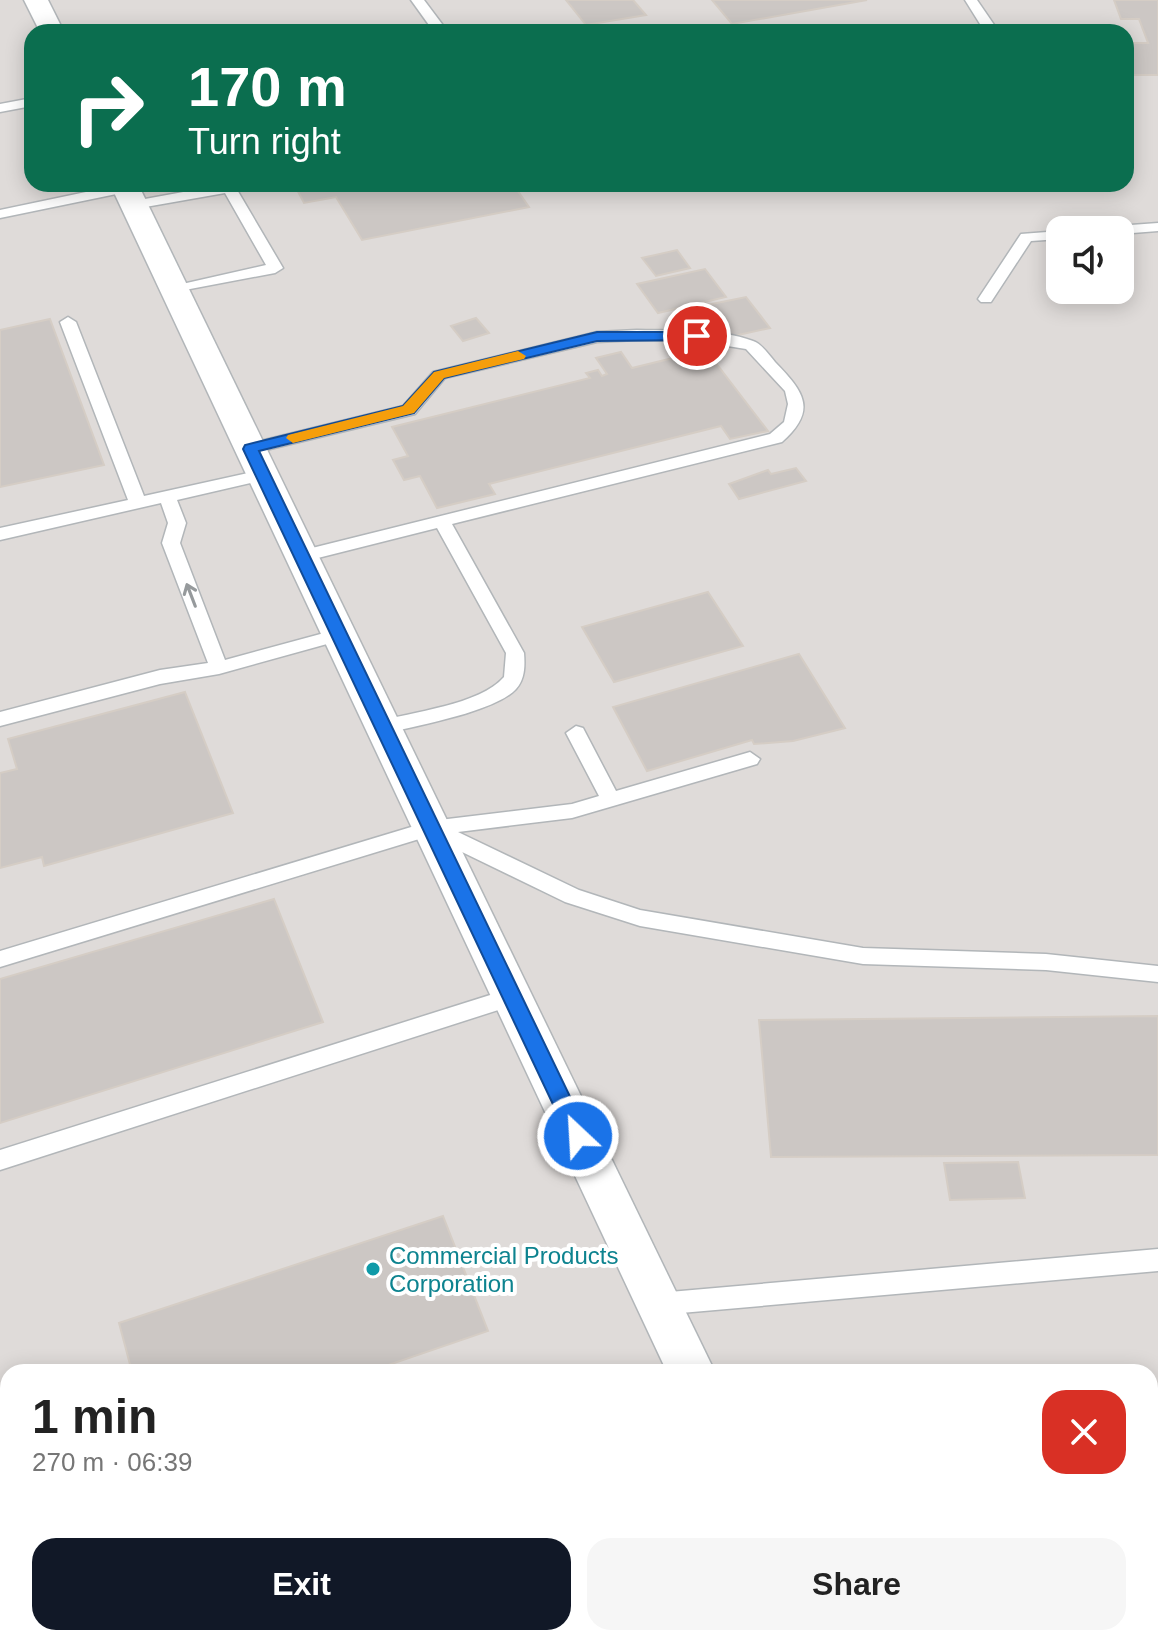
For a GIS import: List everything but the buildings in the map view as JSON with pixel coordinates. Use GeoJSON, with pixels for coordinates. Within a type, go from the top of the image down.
{"type":"FeatureCollection","features":[{"type":"Feature","properties":{"kind":"street"},"geometry":{"type":"LineString","coordinates":[[36,0],[48,24]]}},
{"type":"Feature","properties":{"kind":"street"},"geometry":{"type":"LineString","coordinates":[[128,192],[658,1304],[681,1364]]}},
{"type":"Feature","properties":{"kind":"lane"},"geometry":{"type":"LineString","coordinates":[[417,0],[435,24]]}},
{"type":"Feature","properties":{"kind":"lane"},"geometry":{"type":"LineString","coordinates":[[971,0],[987,24]]}},
{"type":"Feature","properties":{"kind":"lane"},"geometry":{"type":"LineString","coordinates":[[0,108],[24,104]]}},
{"type":"Feature","properties":{"kind":"lane"},"geometry":{"type":"LineString","coordinates":[[0,214],[128,192]]}},
{"type":"Feature","properties":{"kind":"lane"},"geometry":{"type":"LineString","coordinates":[[174,290],[275,268],[231,192]]}},
{"type":"Feature","properties":{"kind":"lane"},"geometry":{"type":"LineString","coordinates":[[1134,229],[1158,227]]}},
{"type":"Feature","properties":{"kind":"lane"},"geometry":{"type":"LineString","coordinates":[[986,299],[1026,237],[1046,236]]}},
{"type":"Feature","properties":{"kind":"lane"},"geometry":{"type":"LineString","coordinates":[[68,322],[138,504]]}},
{"type":"Feature","properties":{"kind":"lane"},"geometry":{"type":"LineString","coordinates":[[0,534],[167,497],[256,462],[409,410],[439,375],[597,337],[697,336],[751,345],[793,390],[796,404],[792,424],[776,438],[302,556]]}},
{"type":"Feature","properties":{"kind":"lane"},"geometry":{"type":"LineString","coordinates":[[167,497],[177,523],[171,543],[219,668]]}},
{"type":"Feature","properties":{"kind":"lane"},"geometry":{"type":"LineString","coordinates":[[383,727],[494,696],[511,683],[515,653],[442,521]]}},
{"type":"Feature","properties":{"kind":"lane"},"geometry":{"type":"LineString","coordinates":[[0,719],[160,677],[219,668],[339,635]]}},
{"type":"Feature","properties":{"kind":"lane"},"geometry":{"type":"LineString","coordinates":[[576,733],[611,799]]}},
{"type":"Feature","properties":{"kind":"lane"},"geometry":{"type":"LineString","coordinates":[[0,959],[431,828],[572,811],[750,759]]}},
{"type":"Feature","properties":{"kind":"lane"},"geometry":{"type":"LineString","coordinates":[[431,828],[572,896],[640,918],[863,956],[1046,962],[1158,974]]}},
{"type":"Feature","properties":{"kind":"lane"},"geometry":{"type":"LineString","coordinates":[[0,1160],[512,997]]}},
{"type":"Feature","properties":{"kind":"lane"},"geometry":{"type":"LineString","coordinates":[[658,1304],[1158,1260]]}},
{"type":"Feature","properties":{"kind":"shaded area"},"geometry":{"type":"Polygon","coordinates":[[[0,0],[1158,0],[1158,1364],[0,1364],[0,0]]]}},
{"type":"Feature","properties":{"kind":"slow traffic"},"geometry":{"type":"LineString","coordinates":[[293,438],[409,410],[439,375],[518,356]]}},
{"type":"Feature","properties":{"kind":"place","name":"Commercial Products Corporation"},"geometry":{"type":"Point","coordinates":[373,1269]}},
{"type":"Feature","properties":{"kind":"route"},"geometry":{"type":"LineString","coordinates":[[578,1136],[250,449],[409,410],[439,375],[597,337],[697,336]]}}]}
